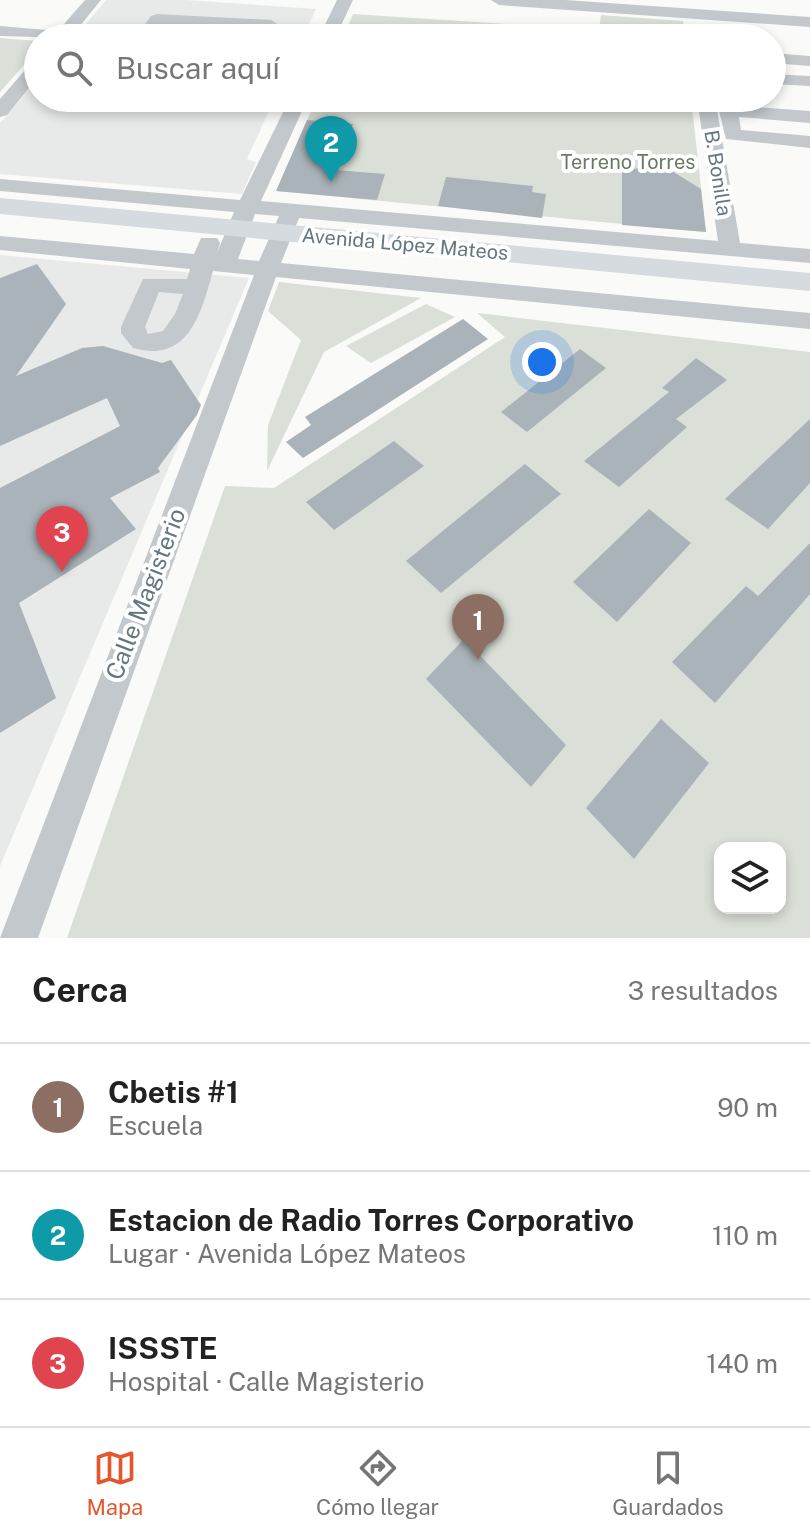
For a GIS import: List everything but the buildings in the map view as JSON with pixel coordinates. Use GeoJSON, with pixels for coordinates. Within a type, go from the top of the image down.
{"type":"FeatureCollection","features":[{"type":"Feature","properties":{"kind":"main road","name":"Avenida López Mateos"},"geometry":{"type":"LineString","coordinates":[[0,206],[226,242]]}},
{"type":"Feature","properties":{"kind":"main road","name":"Avenida López Mateos"},"geometry":{"type":"LineString","coordinates":[[0,224],[226,242],[279,240],[810,282]]}},
{"type":"Feature","properties":{"kind":"main road","name":"Avenida López Mateos"},"geometry":{"type":"LineString","coordinates":[[279,240],[810,299]]}},
{"type":"Feature","properties":{"kind":"street"},"geometry":{"type":"LineString","coordinates":[[73,24],[93,0]]}},
{"type":"Feature","properties":{"kind":"street"},"geometry":{"type":"LineString","coordinates":[[333,24],[345,0]]}},
{"type":"Feature","properties":{"kind":"street"},"geometry":{"type":"LineString","coordinates":[[499,0],[752,24]]}},
{"type":"Feature","properties":{"kind":"street"},"geometry":{"type":"LineString","coordinates":[[799,0],[809,28]]}},
{"type":"Feature","properties":{"kind":"street"},"geometry":{"type":"LineString","coordinates":[[153,24],[157,19],[252,24]]}},
{"type":"Feature","properties":{"kind":"street"},"geometry":{"type":"LineString","coordinates":[[786,26],[809,28]]}},
{"type":"Feature","properties":{"kind":"street"},"geometry":{"type":"LineString","coordinates":[[786,30],[809,28]]}},
{"type":"Feature","properties":{"kind":"street"},"geometry":{"type":"LineString","coordinates":[[0,31],[24,33]]}},
{"type":"Feature","properties":{"kind":"street"},"geometry":{"type":"LineString","coordinates":[[786,59],[810,61]]}},
{"type":"Feature","properties":{"kind":"street"},"geometry":{"type":"LineString","coordinates":[[786,80],[810,81]]}},
{"type":"Feature","properties":{"kind":"street"},"geometry":{"type":"LineString","coordinates":[[0,111],[24,83]]}},
{"type":"Feature","properties":{"kind":"street"},"geometry":{"type":"LineString","coordinates":[[786,100],[810,101]]}},
{"type":"Feature","properties":{"kind":"street"},"geometry":{"type":"LineString","coordinates":[[196,287],[226,242],[292,112]]}},
{"type":"Feature","properties":{"kind":"street","name":"B. Bonilla"},"geometry":{"type":"LineString","coordinates":[[708,112],[730,249]]}},
{"type":"Feature","properties":{"kind":"street"},"geometry":{"type":"LineString","coordinates":[[728,112],[733,135],[810,142]]}},
{"type":"Feature","properties":{"kind":"street"},"geometry":{"type":"LineString","coordinates":[[778,112],[810,117]]}},
{"type":"Feature","properties":{"kind":"street","name":"Avenida López Mateos"},"geometry":{"type":"LineString","coordinates":[[0,185],[226,242],[279,240],[730,249],[810,256]]}},
{"type":"Feature","properties":{"kind":"street"},"geometry":{"type":"LineString","coordinates":[[279,240],[464,286],[810,321]]}},
{"type":"Feature","properties":{"kind":"street","name":"Calle Magisterio"},"geometry":{"type":"LineString","coordinates":[[18,938],[279,240]]}},
{"type":"Feature","properties":{"kind":"street"},"geometry":{"type":"LineString","coordinates":[[0,243],[226,242]]}},
{"type":"Feature","properties":{"kind":"shaded area"},"geometry":{"type":"Polygon","coordinates":[[[106,0],[186,0],[316,9],[309,24],[86,24],[106,0]]]}},
{"type":"Feature","properties":{"kind":"shaded area"},"geometry":{"type":"Polygon","coordinates":[[[24,95],[24,112],[269,112],[247,159],[256,162],[242,194],[0,174],[0,123],[24,95]]]}},
{"type":"Feature","properties":{"kind":"shaded area"},"geometry":{"type":"Polygon","coordinates":[[[0,255],[249,278],[0,866],[0,255]]]}},
{"type":"Feature","properties":{"kind":"green space"},"geometry":{"type":"Polygon","coordinates":[[[353,14],[507,24],[349,24],[353,14]]]}},
{"type":"Feature","properties":{"kind":"green space"},"geometry":{"type":"Polygon","coordinates":[[[601,15],[683,21],[683,24],[600,24],[601,15]]]}},
{"type":"Feature","properties":{"kind":"green space"},"geometry":{"type":"Polygon","coordinates":[[[0,38],[24,40],[24,65],[0,92],[0,38]]]}},
{"type":"Feature","properties":{"kind":"green space","name":"Terreno Torres"},"geometry":{"type":"Polygon","coordinates":[[[311,112],[693,112],[706,232],[276,191],[311,112]]]}},
{"type":"Feature","properties":{"kind":"green space"},"geometry":{"type":"Polygon","coordinates":[[[279,282],[421,298],[324,352],[267,471],[268,425],[301,340],[268,311],[279,282]]]}},
{"type":"Feature","properties":{"kind":"green space"},"geometry":{"type":"Polygon","coordinates":[[[426,304],[455,317],[371,363],[346,346],[426,304]]]}},
{"type":"Feature","properties":{"kind":"green space"},"geometry":{"type":"Polygon","coordinates":[[[477,313],[810,352],[810,938],[67,938],[225,486],[274,488],[505,337],[477,313]]]}},
{"type":"Feature","properties":{"kind":"place","name":"Estacion de Radio Torres Corporativo"},"geometry":{"type":"Point","coordinates":[331,182]}},
{"type":"Feature","properties":{"kind":"place","name":"ISSSTE"},"geometry":{"type":"Point","coordinates":[62,572]}},
{"type":"Feature","properties":{"kind":"place","name":"Cbetis #1"},"geometry":{"type":"Point","coordinates":[478,660]}}]}
